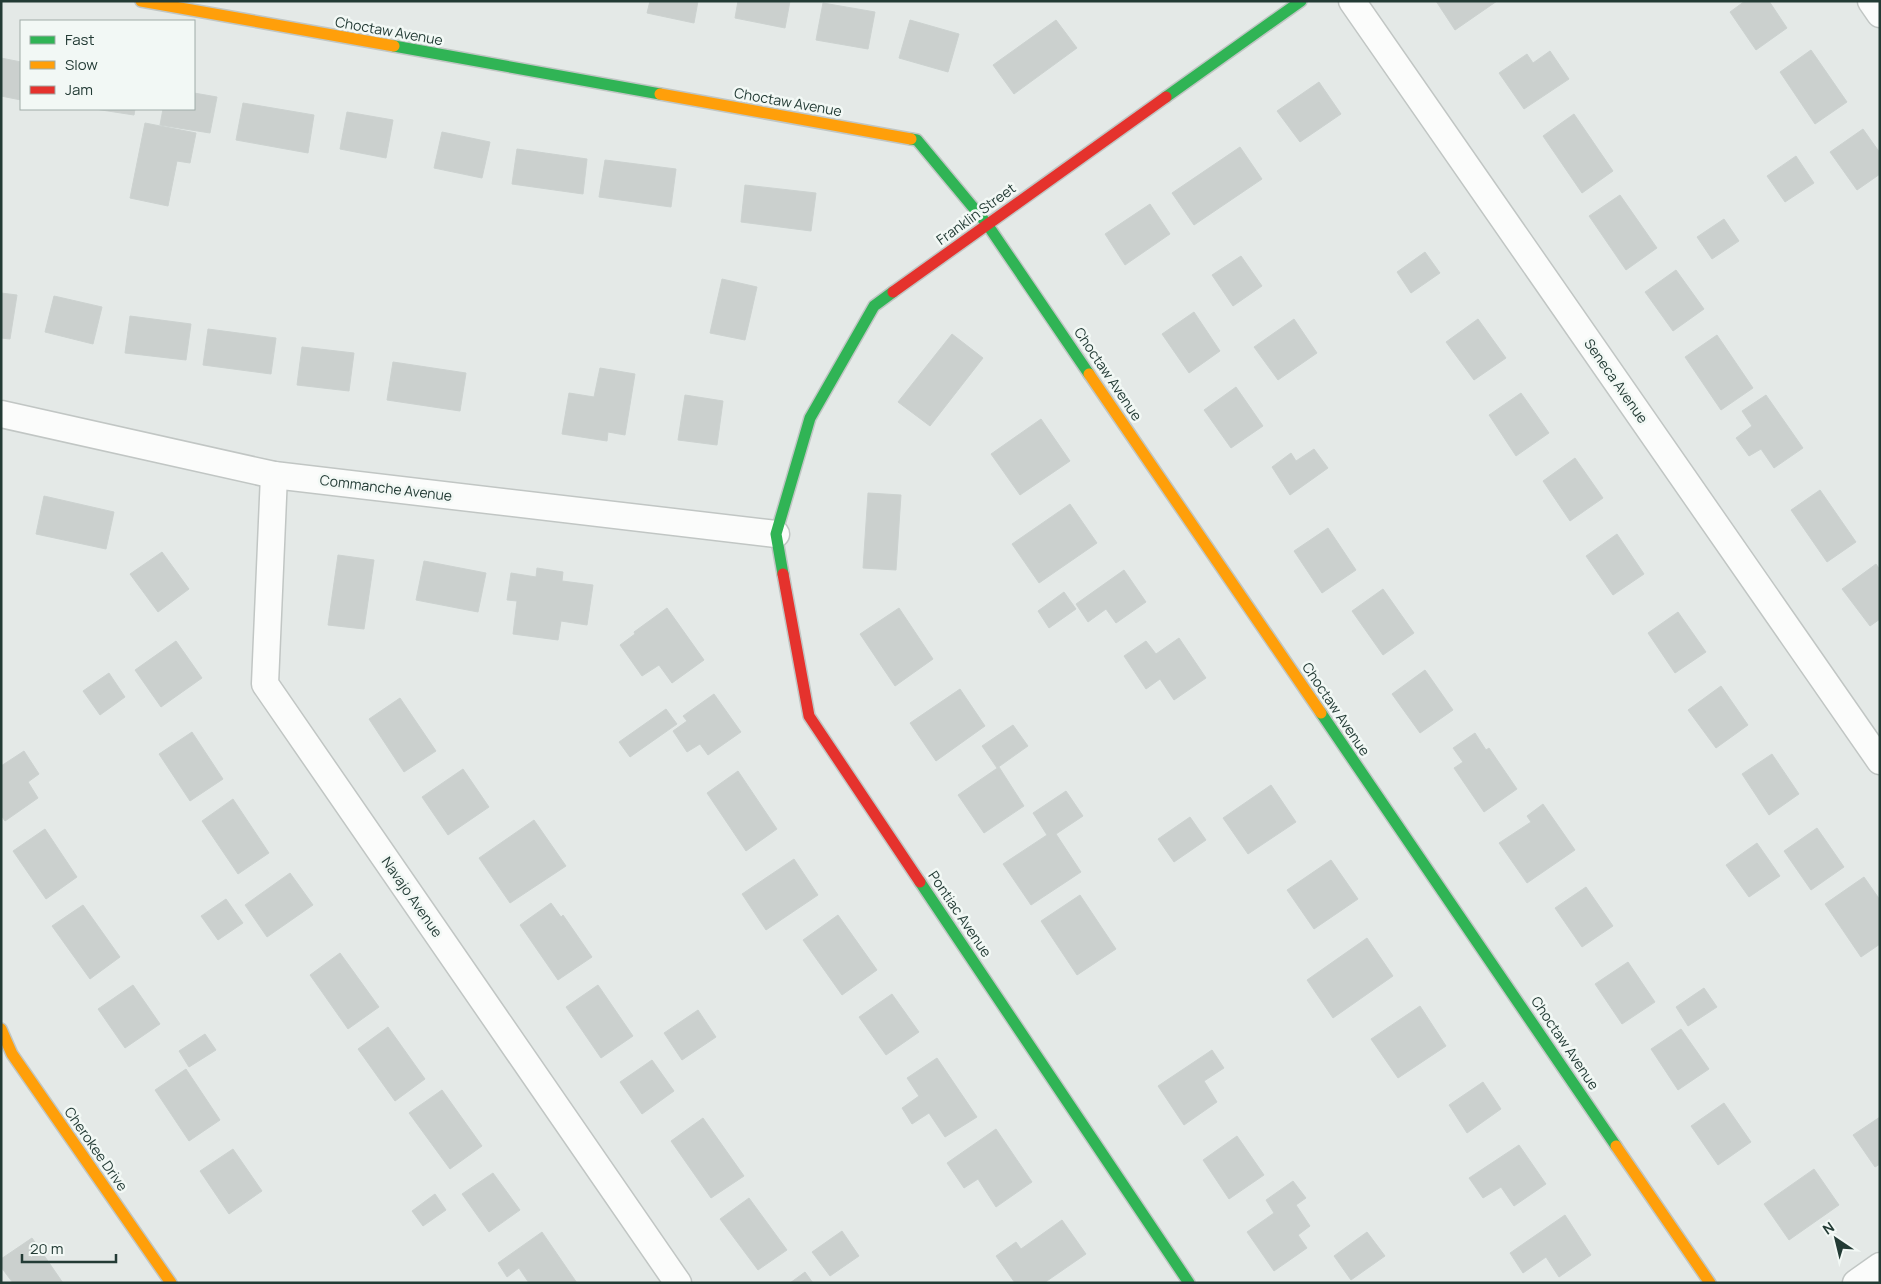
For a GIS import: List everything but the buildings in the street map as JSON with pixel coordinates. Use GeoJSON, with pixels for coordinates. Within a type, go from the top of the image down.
{"type":"FeatureCollection","features":[{"type":"Feature","properties":{"kind":"street","name":"Choctaw Avenue"},"geometry":{"type":"LineString","coordinates":[[141,1],[917,140],[987,224],[1710,1283]]}},
{"type":"Feature","properties":{"kind":"street","name":"Franklin Street"},"geometry":{"type":"LineString","coordinates":[[776,534],[810,418],[874,306],[1300,1]]}},
{"type":"Feature","properties":{"kind":"street","name":"Seneca Avenue"},"geometry":{"type":"LineString","coordinates":[[1352,1],[1880,761]]}},
{"type":"Feature","properties":{"kind":"street"},"geometry":{"type":"LineString","coordinates":[[1871,1],[1880,14]]}},
{"type":"Feature","properties":{"kind":"street","name":"Commanche Avenue"},"geometry":{"type":"LineString","coordinates":[[1,414],[274,475],[776,534]]}},
{"type":"Feature","properties":{"kind":"street","name":"Navajo Avenue"},"geometry":{"type":"LineString","coordinates":[[274,475],[265,684],[678,1283]]}},
{"type":"Feature","properties":{"kind":"street","name":"Pontiac Avenue"},"geometry":{"type":"LineString","coordinates":[[776,534],[810,716],[1189,1283]]}},
{"type":"Feature","properties":{"kind":"street","name":"Cherokee Drive"},"geometry":{"type":"LineString","coordinates":[[1,1029],[6,1058],[171,1283]]}},
{"type":"Feature","properties":{"kind":"street"},"geometry":{"type":"LineString","coordinates":[[1856,1283],[1880,1266]]}},
{"type":"Feature","properties":{"kind":"traffic: fast"},"geometry":{"type":"LineString","coordinates":[[1166,97],[1301,1]]}},
{"type":"Feature","properties":{"kind":"traffic: fast"},"geometry":{"type":"LineString","coordinates":[[394,46],[660,94]]}},
{"type":"Feature","properties":{"kind":"traffic: fast"},"geometry":{"type":"LineString","coordinates":[[911,139],[917,140],[987,224],[1089,374]]}},
{"type":"Feature","properties":{"kind":"traffic: fast"},"geometry":{"type":"LineString","coordinates":[[783,574],[776,534],[810,418],[874,306],[893,292]]}},
{"type":"Feature","properties":{"kind":"traffic: fast"},"geometry":{"type":"LineString","coordinates":[[1321,713],[1616,1146]]}},
{"type":"Feature","properties":{"kind":"traffic: fast"},"geometry":{"type":"LineString","coordinates":[[920,882],[1189,1283]]}},
{"type":"Feature","properties":{"kind":"traffic: slow"},"geometry":{"type":"LineString","coordinates":[[141,1],[394,46]]}},
{"type":"Feature","properties":{"kind":"traffic: slow"},"geometry":{"type":"LineString","coordinates":[[660,94],[911,139]]}},
{"type":"Feature","properties":{"kind":"traffic: slow"},"geometry":{"type":"LineString","coordinates":[[1089,374],[1321,713]]}},
{"type":"Feature","properties":{"kind":"traffic: slow"},"geometry":{"type":"LineString","coordinates":[[1,1029],[12,1054],[171,1283]]}},
{"type":"Feature","properties":{"kind":"traffic: slow"},"geometry":{"type":"LineString","coordinates":[[1616,1146],[1710,1283]]}},
{"type":"Feature","properties":{"kind":"traffic: jam"},"geometry":{"type":"LineString","coordinates":[[893,292],[1166,97]]}},
{"type":"Feature","properties":{"kind":"traffic: jam"},"geometry":{"type":"LineString","coordinates":[[783,574],[809,716],[920,882]]}}]}
